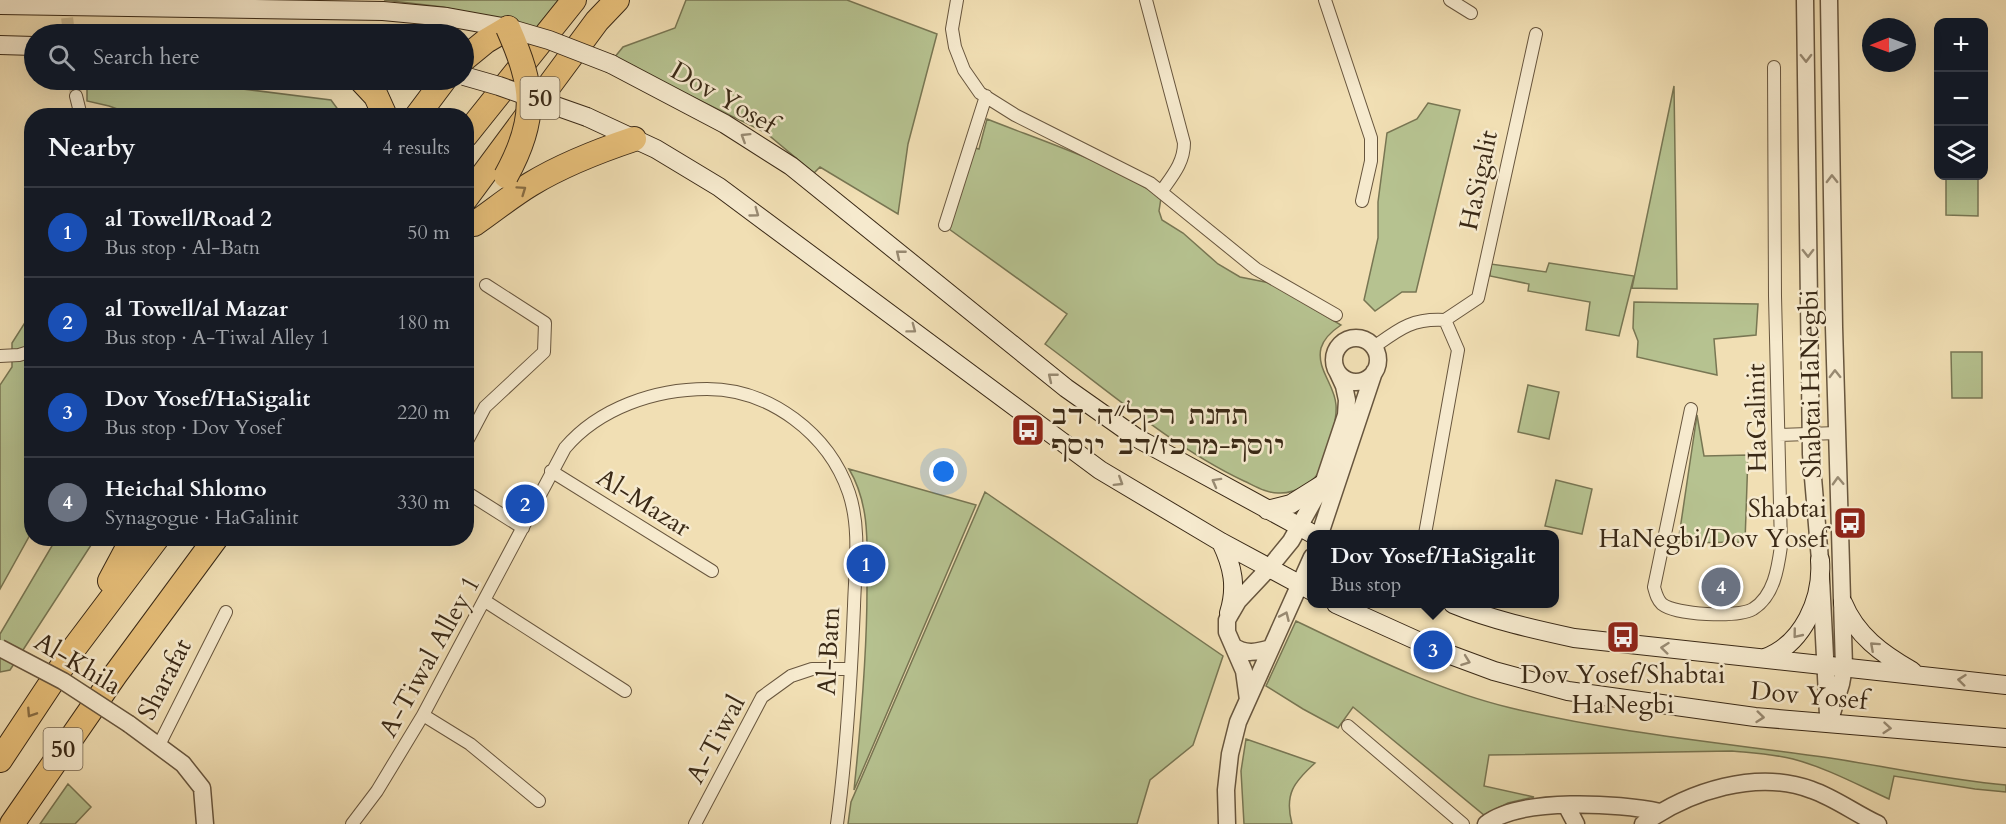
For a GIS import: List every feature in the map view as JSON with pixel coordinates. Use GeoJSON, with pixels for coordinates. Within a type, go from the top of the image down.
{"type":"FeatureCollection","features":[{"type":"Feature","properties":{"kind":"highway","name":"50"},"geometry":{"type":"LineString","coordinates":[[474,125],[574,0]]}},
{"type":"Feature","properties":{"kind":"highway","name":"50"},"geometry":{"type":"LineString","coordinates":[[474,187],[597,21],[617,0]]}},
{"type":"Feature","properties":{"kind":"highway"},"geometry":{"type":"LineString","coordinates":[[474,51],[508,28],[524,72],[529,96],[529,115],[522,142],[506,176],[474,223]]}},
{"type":"Feature","properties":{"kind":"highway"},"geometry":{"type":"LineString","coordinates":[[370,90],[381,108]]}},
{"type":"Feature","properties":{"kind":"highway"},"geometry":{"type":"LineString","coordinates":[[423,108],[436,90]]}},
{"type":"Feature","properties":{"kind":"highway"},"geometry":{"type":"LineString","coordinates":[[474,226],[530,184],[557,169],[584,156],[634,139]]}},
{"type":"Feature","properties":{"kind":"highway"},"geometry":{"type":"LineString","coordinates":[[75,647],[129,546]]}},
{"type":"Feature","properties":{"kind":"highway","name":"50"},"geometry":{"type":"LineString","coordinates":[[0,760],[75,647],[152,546]]}},
{"type":"Feature","properties":{"kind":"highway","name":"50"},"geometry":{"type":"LineString","coordinates":[[12,824],[115,675],[210,546]]}},
{"type":"Feature","properties":{"kind":"highway"},"geometry":{"type":"LineString","coordinates":[[115,675],[227,546]]}},
{"type":"Feature","properties":{"kind":"main road","name":"Dov Yosef"},"geometry":{"type":"LineString","coordinates":[[0,4],[319,9],[418,14],[508,28],[549,40],[611,64],[688,103],[791,166],[1066,388],[1137,438],[1306,531]]}},
{"type":"Feature","properties":{"kind":"main road"},"geometry":{"type":"LineString","coordinates":[[0,45],[24,46]]}},
{"type":"Feature","properties":{"kind":"main road"},"geometry":{"type":"LineString","coordinates":[[474,79],[587,117],[656,149],[719,187],[1100,470],[1221,542],[1306,588]]}},
{"type":"Feature","properties":{"kind":"main road"},"geometry":{"type":"LineString","coordinates":[[1267,510],[1291,504],[1323,484]]}},
{"type":"Feature","properties":{"kind":"main road"},"geometry":{"type":"LineString","coordinates":[[1221,542],[1231,564],[1234,579],[1229,613]]}},
{"type":"Feature","properties":{"kind":"main road"},"geometry":{"type":"LineString","coordinates":[[1765,658],[1787,645],[1806,621],[1816,595],[1820,560]]}},
{"type":"Feature","properties":{"kind":"main road"},"geometry":{"type":"LineString","coordinates":[[1843,603],[1855,626],[1873,645],[1892,660],[1918,675]]}},
{"type":"Feature","properties":{"kind":"main road","name":"Dov Yosef"},"geometry":{"type":"LineString","coordinates":[[1347,608],[1440,651],[1494,671],[1568,691],[1744,715],[2006,738]]}},
{"type":"Feature","properties":{"kind":"main road","name":"Dov Yosef"},"geometry":{"type":"LineString","coordinates":[[1464,608],[1530,629],[1574,638],[2006,685]]}},
{"type":"Feature","properties":{"kind":"street"},"geometry":{"type":"LineString","coordinates":[[957,0],[952,29],[955,47],[964,70],[980,93],[1015,115],[1150,183],[1256,270],[1336,315]]}},
{"type":"Feature","properties":{"kind":"street"},"geometry":{"type":"LineString","coordinates":[[1146,0],[1184,143],[1184,154],[1180,165],[1161,192]]}},
{"type":"Feature","properties":{"kind":"street"},"geometry":{"type":"LineString","coordinates":[[1325,0],[1371,138],[1371,161],[1362,201]]}},
{"type":"Feature","properties":{"kind":"street"},"geometry":{"type":"LineString","coordinates":[[1450,0],[1471,13]]}},
{"type":"Feature","properties":{"kind":"street","name":"Shabtai HaNegbi"},"geometry":{"type":"LineString","coordinates":[[1805,0],[1810,434],[1820,560],[1828,723]]}},
{"type":"Feature","properties":{"kind":"street","name":"Shabtai HaNegbi"},"geometry":{"type":"LineString","coordinates":[[1828,723],[1844,667],[1829,0]]}},
{"type":"Feature","properties":{"kind":"street","name":"HaSigalit"},"geometry":{"type":"LineString","coordinates":[[1445,320],[1478,298],[1536,34]]}},
{"type":"Feature","properties":{"kind":"street","name":"HaGalinit"},"geometry":{"type":"LineString","coordinates":[[1691,410],[1654,587],[1657,598],[1672,609],[1685,612],[1742,613],[1753,609],[1772,585],[1778,568],[1781,546],[1775,296],[1774,67]]}},
{"type":"Feature","properties":{"kind":"street"},"geometry":{"type":"LineString","coordinates":[[76,96],[79,108]]}},
{"type":"Feature","properties":{"kind":"street"},"geometry":{"type":"LineString","coordinates":[[945,225],[986,96]]}},
{"type":"Feature","properties":{"kind":"street"},"geometry":{"type":"LineString","coordinates":[[474,428],[485,407],[544,352],[545,323],[486,285]]}},
{"type":"Feature","properties":{"kind":"street"},"geometry":{"type":"LineString","coordinates":[[1374,347],[1409,323],[1431,319],[1445,320],[1458,350],[1426,530]]}},
{"type":"Feature","properties":{"kind":"street"},"geometry":{"type":"LineString","coordinates":[[1248,700],[1244,671],[1227,632],[1229,613],[1306,531],[1346,415],[1347,400],[1335,367],[1334,355],[1336,349],[1345,341],[1360,339],[1374,347],[1378,362],[1321,530]]}},
{"type":"Feature","properties":{"kind":"street"},"geometry":{"type":"LineString","coordinates":[[0,356],[24,353]]}},
{"type":"Feature","properties":{"kind":"street"},"geometry":{"type":"LineString","coordinates":[[1338,373],[1353,382],[1365,380],[1374,372]]}},
{"type":"Feature","properties":{"kind":"street","name":"Al-Batn"},"geometry":{"type":"LineString","coordinates":[[551,471],[575,436],[595,420],[652,396],[685,389],[714,389],[738,393],[768,403],[788,413],[827,451],[849,493],[856,535],[851,669],[837,824]]}},
{"type":"Feature","properties":{"kind":"street"},"geometry":{"type":"LineString","coordinates":[[1779,435],[1837,433]]}},
{"type":"Feature","properties":{"kind":"street","name":"A-Tiwal Alley 1"},"geometry":{"type":"LineString","coordinates":[[352,824],[377,791],[423,715],[485,601],[551,471]]}},
{"type":"Feature","properties":{"kind":"street","name":"Al-Mazar"},"geometry":{"type":"LineString","coordinates":[[551,471],[712,571]]}},
{"type":"Feature","properties":{"kind":"street"},"geometry":{"type":"LineString","coordinates":[[474,497],[523,528]]}},
{"type":"Feature","properties":{"kind":"street"},"geometry":{"type":"LineString","coordinates":[[1227,824],[1226,790],[1230,754],[1238,722],[1271,648],[1306,588]]}},
{"type":"Feature","properties":{"kind":"street"},"geometry":{"type":"LineString","coordinates":[[485,601],[625,691]]}},
{"type":"Feature","properties":{"kind":"street","name":"Sharafat"},"geometry":{"type":"LineString","coordinates":[[205,824],[202,788],[183,764],[159,745],[226,612]]}},
{"type":"Feature","properties":{"kind":"street"},"geometry":{"type":"LineString","coordinates":[[1233,646],[1251,652],[1271,648]]}},
{"type":"Feature","properties":{"kind":"street","name":"Al-Khila"},"geometry":{"type":"LineString","coordinates":[[0,648],[63,681],[159,745]]}},
{"type":"Feature","properties":{"kind":"street","name":"A-Tiwal"},"geometry":{"type":"LineString","coordinates":[[694,824],[762,697],[791,676],[812,669],[851,669]]}},
{"type":"Feature","properties":{"kind":"street"},"geometry":{"type":"LineString","coordinates":[[423,715],[470,744],[539,801]]}},
{"type":"Feature","properties":{"kind":"street"},"geometry":{"type":"LineString","coordinates":[[1347,726],[1463,824]]}},
{"type":"Feature","properties":{"kind":"street"},"geometry":{"type":"LineString","coordinates":[[1643,824],[1679,802],[1722,787],[1784,783],[1813,790],[1878,824]]}},
{"type":"Feature","properties":{"kind":"street"},"geometry":{"type":"LineString","coordinates":[[1486,824],[1509,812],[1566,805],[1624,807],[1660,812]]}},
{"type":"Feature","properties":{"kind":"street"},"geometry":{"type":"LineString","coordinates":[[1566,805],[1576,824]]}},
{"type":"Feature","properties":{"kind":"green space"},"geometry":{"type":"Polygon","coordinates":[[[384,0],[559,0],[536,28],[443,7],[384,0]]]}},
{"type":"Feature","properties":{"kind":"green space"},"geometry":{"type":"Polygon","coordinates":[[[686,0],[847,0],[937,34],[908,144],[898,214],[820,167],[814,173],[766,133],[614,58],[623,47],[675,28],[686,0]]]}},
{"type":"Feature","properties":{"kind":"green space"},"geometry":{"type":"Polygon","coordinates":[[[1674,86],[1677,289],[1632,288],[1674,86]]]}},
{"type":"Feature","properties":{"kind":"green space"},"geometry":{"type":"Polygon","coordinates":[[[87,90],[251,90],[331,100],[337,108],[115,108],[87,101],[87,90]]]}},
{"type":"Feature","properties":{"kind":"green space"},"geometry":{"type":"Polygon","coordinates":[[[1428,103],[1460,110],[1416,292],[1402,292],[1375,311],[1364,300],[1378,238],[1378,202],[1387,133],[1417,119],[1428,103]]]}},
{"type":"Feature","properties":{"kind":"green space"},"geometry":{"type":"Polygon","coordinates":[[[987,119],[1099,163],[1142,185],[1161,198],[1159,211],[1162,220],[1183,233],[1218,264],[1240,277],[1270,283],[1341,325],[1329,335],[1321,348],[1321,363],[1333,391],[1336,414],[1324,464],[1310,482],[1292,491],[1274,493],[1256,487],[1218,468],[1167,435],[1045,344],[1067,314],[949,229],[971,147],[979,149],[987,119]]]}},
{"type":"Feature","properties":{"kind":"green space"},"geometry":{"type":"Polygon","coordinates":[[[1946,180],[1978,180],[1978,216],[1946,215],[1946,180]]]}},
{"type":"Feature","properties":{"kind":"green space"},"geometry":{"type":"Polygon","coordinates":[[[1549,263],[1634,276],[1619,336],[1586,330],[1590,302],[1528,291],[1529,284],[1490,276],[1491,264],[1546,272],[1549,263]]]}},
{"type":"Feature","properties":{"kind":"green space"},"geometry":{"type":"Polygon","coordinates":[[[1634,302],[1758,304],[1756,335],[1714,339],[1717,375],[1637,357],[1638,341],[1633,328],[1634,302]]]}},
{"type":"Feature","properties":{"kind":"green space"},"geometry":{"type":"Polygon","coordinates":[[[24,324],[24,546],[0,589],[0,385],[12,367],[12,343],[24,324]]]}},
{"type":"Feature","properties":{"kind":"green space"},"geometry":{"type":"Polygon","coordinates":[[[1951,352],[1982,352],[1982,398],[1952,398],[1951,352]]]}},
{"type":"Feature","properties":{"kind":"green space"},"geometry":{"type":"Polygon","coordinates":[[[1528,385],[1559,392],[1549,439],[1518,432],[1528,385]]]}},
{"type":"Feature","properties":{"kind":"green space"},"geometry":{"type":"Polygon","coordinates":[[[1697,415],[1704,456],[1748,455],[1745,542],[1678,543],[1697,415]]]}},
{"type":"Feature","properties":{"kind":"green space"},"geometry":{"type":"Polygon","coordinates":[[[849,469],[976,505],[854,790],[865,665],[867,543],[861,498],[849,469]]]}},
{"type":"Feature","properties":{"kind":"green space"},"geometry":{"type":"Polygon","coordinates":[[[1556,480],[1592,489],[1582,534],[1545,526],[1556,480]]]}},
{"type":"Feature","properties":{"kind":"green space"},"geometry":{"type":"Polygon","coordinates":[[[985,492],[1223,656],[1193,745],[1150,780],[1137,824],[848,824],[851,802],[985,492]]]}},
{"type":"Feature","properties":{"kind":"green space"},"geometry":{"type":"Polygon","coordinates":[[[52,546],[90,546],[10,670],[0,672],[0,634],[52,546]]]}},
{"type":"Feature","properties":{"kind":"green space"},"geometry":{"type":"Polygon","coordinates":[[[1296,621],[1428,681],[1511,708],[1630,731],[2006,785],[2006,792],[1894,776],[1889,799],[1818,767],[1793,759],[1732,751],[1489,755],[1484,786],[1534,797],[1508,803],[1484,815],[1353,707],[1338,728],[1266,686],[1296,621]]]}},
{"type":"Feature","properties":{"kind":"green space"},"geometry":{"type":"Polygon","coordinates":[[[1246,739],[1315,763],[1301,776],[1293,789],[1289,804],[1292,824],[1244,824],[1241,771],[1246,739]]]}},
{"type":"Feature","properties":{"kind":"green space"},"geometry":{"type":"Polygon","coordinates":[[[68,784],[91,807],[75,824],[40,824],[68,784]]]}},
{"type":"Feature","properties":{"kind":"tunnel"},"geometry":{"type":"LineString","coordinates":[[65,0],[68,24]]}},
{"type":"Feature","properties":{"kind":"tunnel"},"geometry":{"type":"LineString","coordinates":[[75,90],[76,96]]}},
{"type":"Feature","properties":{"kind":"place","name":"תחנת רקל״ה דב יוסף-מרכז/דב יוסף"},"geometry":{"type":"Point","coordinates":[1028,430]}},
{"type":"Feature","properties":{"kind":"place","name":"al Towell/al Mazar"},"geometry":{"type":"Point","coordinates":[525,504]}},
{"type":"Feature","properties":{"kind":"place","name":"Shabtai HaNegbi/Dov Yosef"},"geometry":{"type":"Point","coordinates":[1850,523]}},
{"type":"Feature","properties":{"kind":"place","name":"al Towell/Road 2"},"geometry":{"type":"Point","coordinates":[866,564]}},
{"type":"Feature","properties":{"kind":"place","name":"Heichal Shlomo"},"geometry":{"type":"Point","coordinates":[1721,587]}},
{"type":"Feature","properties":{"kind":"place","name":"Dov Yosef/Shabtai HaNegbi"},"geometry":{"type":"Point","coordinates":[1623,637]}},
{"type":"Feature","properties":{"kind":"place","name":"Dov Yosef/HaSigalit"},"geometry":{"type":"Point","coordinates":[1433,650]}}]}
